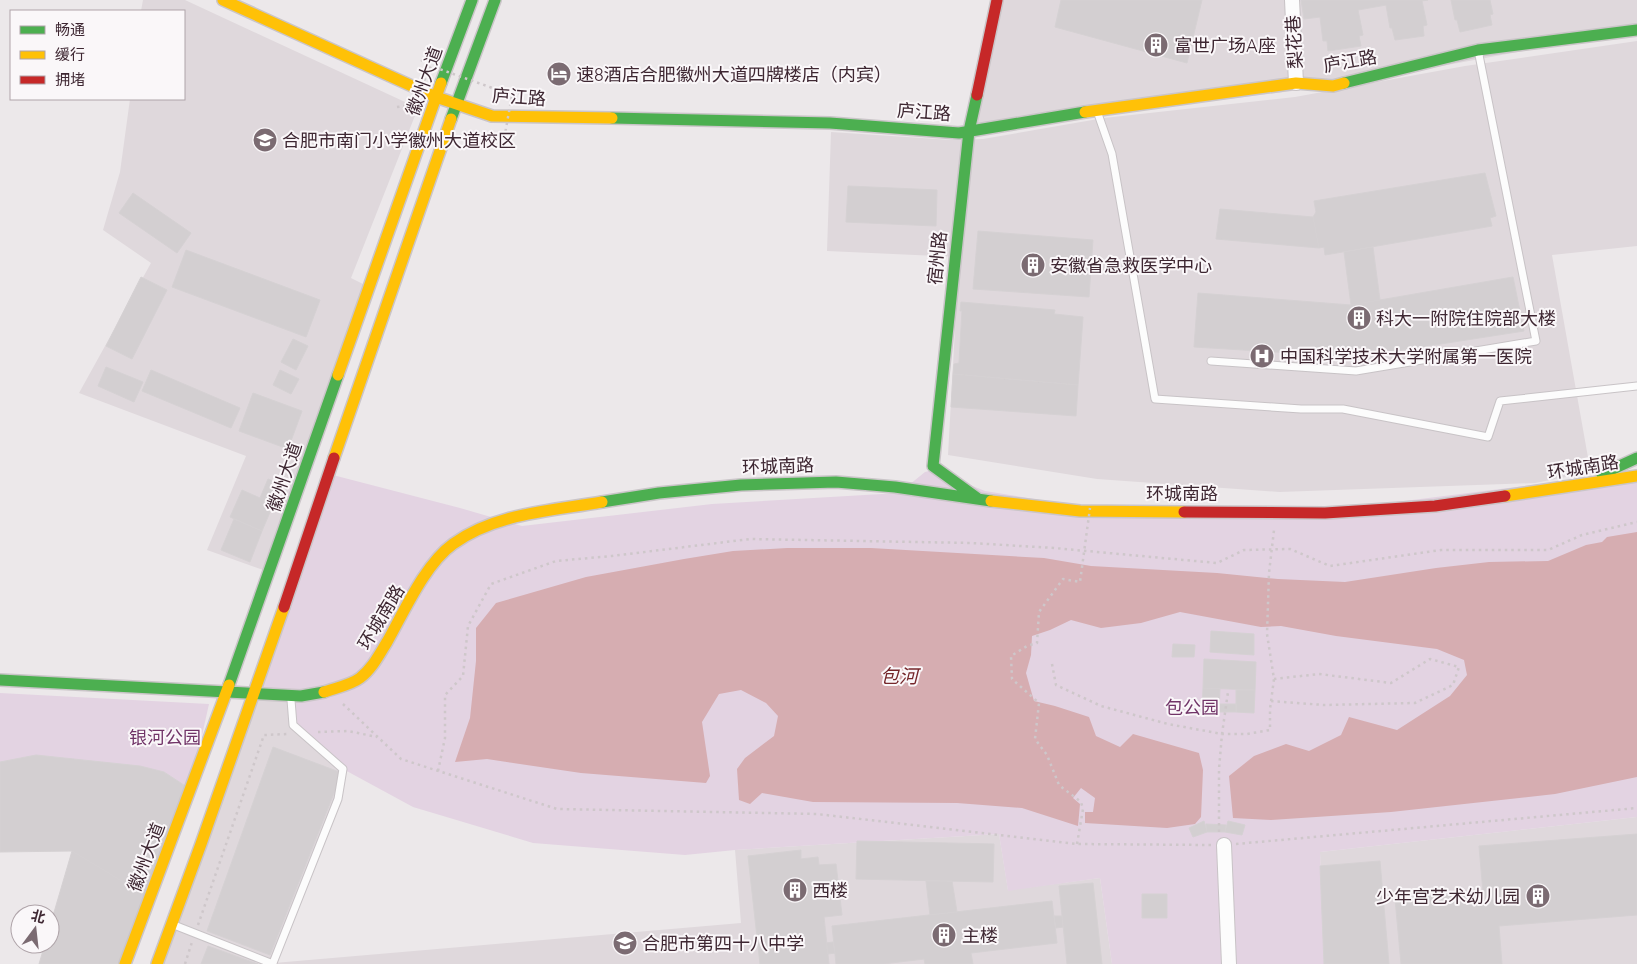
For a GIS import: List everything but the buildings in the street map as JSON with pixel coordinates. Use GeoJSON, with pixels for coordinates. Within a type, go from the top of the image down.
{"type":"FeatureCollection","features":[{"type":"Feature","properties":{"kind":"street","name":"庐江路"},"geometry":{"type":"LineString","coordinates":[[223,0],[436,97],[492,116],[830,123],[964,132],[1097,110],[1296,83],[1333,86],[1478,50],[1637,30]]}},
{"type":"Feature","properties":{"kind":"street","name":"徽州大道"},"geometry":{"type":"LineString","coordinates":[[125,964],[226,693],[472,0]]}},
{"type":"Feature","properties":{"kind":"street"},"geometry":{"type":"LineString","coordinates":[[157,964],[254,694],[456,103],[495,0]]}},
{"type":"Feature","properties":{"kind":"street","name":"宿州路"},"geometry":{"type":"LineString","coordinates":[[907,489],[922,475],[964,132],[987,0]]}},
{"type":"Feature","properties":{"kind":"street","name":"宿州路"},"geometry":{"type":"LineString","coordinates":[[979,500],[933,466],[964,132],[997,0]]}},
{"type":"Feature","properties":{"kind":"street","name":"梨花巷"},"geometry":{"type":"LineString","coordinates":[[1292,0],[1296,83]]}},
{"type":"Feature","properties":{"kind":"street"},"geometry":{"type":"LineString","coordinates":[[1588,484],[1598,476],[1637,458]]}},
{"type":"Feature","properties":{"kind":"street","name":"环城南路"},"geometry":{"type":"LineString","coordinates":[[0,680],[226,693],[301,696],[320,694],[359,679],[375,662],[424,577],[442,554],[453,544],[489,524],[507,518],[659,494],[741,485],[836,482],[1080,511],[1325,513],[1435,506],[1637,476]]}},
{"type":"Feature","properties":{"kind":"street"},"geometry":{"type":"LineString","coordinates":[[1224,845],[1229,964]]}},
{"type":"Feature","properties":{"kind":"lane"},"geometry":{"type":"LineString","coordinates":[[1211,361],[1356,371],[1536,341],[1478,50]]}},
{"type":"Feature","properties":{"kind":"lane"},"geometry":{"type":"LineString","coordinates":[[1097,110],[1112,154],[1155,399],[1301,409],[1343,409],[1488,437],[1500,401],[1637,386]]}},
{"type":"Feature","properties":{"kind":"lane"},"geometry":{"type":"LineString","coordinates":[[172,924],[273,964],[338,799],[343,769],[293,725],[291,700]]}},
{"type":"Feature","properties":{"kind":"path"},"geometry":{"type":"LineString","coordinates":[[421,60],[431,66],[512,95],[520,93]]}},
{"type":"Feature","properties":{"kind":"path"},"geometry":{"type":"LineString","coordinates":[[397,107],[412,104],[431,66]]}},
{"type":"Feature","properties":{"kind":"path"},"geometry":{"type":"LineString","coordinates":[[510,142],[505,134],[512,95]]}},
{"type":"Feature","properties":{"kind":"path"},"geometry":{"type":"LineString","coordinates":[[1077,844],[1083,809],[1081,802],[1059,785],[1047,755],[1035,738],[1040,703],[1012,680],[1011,656],[1027,646],[1037,643],[1039,612],[1063,579],[1080,582],[1090,508]]}},
{"type":"Feature","properties":{"kind":"path"},"geometry":{"type":"LineString","coordinates":[[438,771],[445,738],[445,695],[463,676],[468,626],[491,584],[556,561],[750,539],[971,543],[1054,548],[1217,563],[1244,550],[1290,550],[1330,566],[1441,550],[1548,550],[1582,535],[1637,522]]}},
{"type":"Feature","properties":{"kind":"path"},"geometry":{"type":"LineString","coordinates":[[1052,664],[1056,686],[1101,706],[1168,724],[1222,734],[1247,734],[1270,730],[1274,680],[1267,634],[1269,573],[1275,525]]}},
{"type":"Feature","properties":{"kind":"path"},"geometry":{"type":"LineString","coordinates":[[1271,701],[1324,705],[1415,702],[1453,685],[1459,667],[1430,659],[1391,683],[1319,674],[1274,680]]}},
{"type":"Feature","properties":{"kind":"path"},"geometry":{"type":"LineString","coordinates":[[330,690],[401,759],[557,809],[816,814],[1077,844],[1224,845],[1637,808]]}},
{"type":"Feature","properties":{"kind":"path"},"geometry":{"type":"LineString","coordinates":[[1224,845],[1219,834],[1218,801],[1222,734],[1228,692]]}},
{"type":"Feature","properties":{"kind":"path"},"geometry":{"type":"LineString","coordinates":[[184,964],[264,735],[348,731],[378,738]]}},
{"type":"Feature","properties":{"kind":"shaded area"},"geometry":{"type":"Polygon","coordinates":[[[143,0],[185,0],[418,108],[351,278],[369,287],[269,572],[207,550],[246,456],[79,393],[151,263],[103,230],[120,172],[130,100],[185,100],[185,10],[141,10],[143,0]]]}},
{"type":"Feature","properties":{"kind":"shaded area"},"geometry":{"type":"Polygon","coordinates":[[[997,0],[1637,0],[1637,30],[1333,86],[969,131],[997,0]]]}},
{"type":"Feature","properties":{"kind":"shaded area","name":"中国科学技术大学附属第一医院"},"geometry":{"type":"Polygon","coordinates":[[[1637,41],[1637,246],[1552,255],[1589,463],[1581,474],[1535,483],[1279,492],[1097,479],[948,455],[959,257],[827,251],[831,132],[952,140],[983,139],[1104,118],[1295,97],[1465,66],[1637,41]]]}},
{"type":"Feature","properties":{"kind":"shaded area"},"geometry":{"type":"Polygon","coordinates":[[[253,699],[291,700],[343,769],[338,799],[274,963],[741,923],[735,850],[999,834],[1008,890],[1100,878],[1112,964],[157,964],[253,699]]]}},
{"type":"Feature","properties":{"kind":"shaded area"},"geometry":{"type":"Polygon","coordinates":[[[1637,817],[1637,964],[1324,964],[1320,852],[1637,817]]]}},
{"type":"Feature","properties":{"kind":"green space","name":"包公园"},"geometry":{"type":"Polygon","coordinates":[[[933,470],[985,491],[1090,508],[1276,517],[1637,472],[1637,817],[1320,852],[1324,964],[1112,964],[1100,878],[1008,891],[999,834],[735,850],[685,855],[533,843],[413,807],[343,769],[293,725],[291,700],[253,699],[329,474],[522,526],[712,504],[899,493],[925,472],[933,470]]]}},
{"type":"Feature","properties":{"kind":"green space","name":"银河公园"},"geometry":{"type":"Polygon","coordinates":[[[0,693],[209,704],[190,789],[164,772],[0,762],[0,693]]]}},
{"type":"Feature","properties":{"kind":"water","name":"包河"},"geometry":{"type":"Polygon","coordinates":[[[1637,532],[1637,777],[1555,794],[1391,812],[1271,820],[1233,818],[1229,776],[1254,756],[1286,744],[1309,751],[1341,735],[1349,717],[1397,730],[1450,696],[1467,675],[1464,660],[1437,649],[1336,636],[1281,626],[1261,627],[1180,612],[1141,623],[1101,628],[1071,620],[1032,636],[1031,655],[1026,673],[1034,701],[1089,717],[1096,736],[1120,747],[1133,734],[1199,753],[1203,770],[1201,817],[1195,824],[1167,828],[1085,823],[1085,812],[1093,812],[1095,798],[1081,788],[1073,798],[1080,804],[1078,826],[1022,808],[957,803],[813,802],[762,793],[750,804],[739,800],[737,769],[745,758],[774,736],[778,716],[766,703],[741,690],[719,694],[702,722],[710,776],[706,783],[581,773],[487,759],[455,762],[470,718],[476,661],[476,628],[496,603],[586,577],[733,551],[787,548],[871,548],[1044,558],[1091,566],[1345,582],[1489,562],[1548,561],[1586,545],[1602,542],[1607,537],[1637,532]]]}},
{"type":"Feature","properties":{"kind":"traffic: fast"},"geometry":{"type":"LineString","coordinates":[[441,83],[472,0]]}},
{"type":"Feature","properties":{"kind":"traffic: fast"},"geometry":{"type":"LineString","coordinates":[[451,119],[495,0]]}},
{"type":"Feature","properties":{"kind":"traffic: fast"},"geometry":{"type":"LineString","coordinates":[[1344,83],[1478,50],[1637,30]]}},
{"type":"Feature","properties":{"kind":"traffic: fast"},"geometry":{"type":"LineString","coordinates":[[977,95],[969,131],[933,466],[977,498]]}},
{"type":"Feature","properties":{"kind":"traffic: fast"},"geometry":{"type":"LineString","coordinates":[[612,118],[830,123],[959,133],[1085,112]]}},
{"type":"Feature","properties":{"kind":"traffic: fast"},"geometry":{"type":"LineString","coordinates":[[229,685],[338,375]]}},
{"type":"Feature","properties":{"kind":"traffic: fast"},"geometry":{"type":"LineString","coordinates":[[1602,474],[1637,458]]}},
{"type":"Feature","properties":{"kind":"traffic: fast"},"geometry":{"type":"LineString","coordinates":[[602,502],[659,493],[741,485],[836,482],[895,487],[991,501]]}},
{"type":"Feature","properties":{"kind":"traffic: fast"},"geometry":{"type":"LineString","coordinates":[[0,680],[301,696],[324,692]]}},
{"type":"Feature","properties":{"kind":"traffic: slow"},"geometry":{"type":"LineString","coordinates":[[223,0],[436,97],[492,116],[612,118]]}},
{"type":"Feature","properties":{"kind":"traffic: slow"},"geometry":{"type":"LineString","coordinates":[[338,375],[441,83]]}},
{"type":"Feature","properties":{"kind":"traffic: slow"},"geometry":{"type":"LineString","coordinates":[[1085,112],[1296,83],[1333,86],[1344,83]]}},
{"type":"Feature","properties":{"kind":"traffic: slow"},"geometry":{"type":"LineString","coordinates":[[334,458],[451,119]]}},
{"type":"Feature","properties":{"kind":"traffic: slow"},"geometry":{"type":"LineString","coordinates":[[1505,496],[1637,476]]}},
{"type":"Feature","properties":{"kind":"traffic: slow"},"geometry":{"type":"LineString","coordinates":[[991,501],[1080,511],[1184,512]]}},
{"type":"Feature","properties":{"kind":"traffic: slow"},"geometry":{"type":"LineString","coordinates":[[324,692],[352,683],[360,678],[375,662],[424,576],[453,544],[470,534],[506,519],[602,502]]}},
{"type":"Feature","properties":{"kind":"traffic: slow"},"geometry":{"type":"LineString","coordinates":[[157,964],[284,607]]}},
{"type":"Feature","properties":{"kind":"traffic: slow"},"geometry":{"type":"LineString","coordinates":[[125,964],[229,685]]}},
{"type":"Feature","properties":{"kind":"traffic: jam"},"geometry":{"type":"LineString","coordinates":[[977,95],[997,0]]}},
{"type":"Feature","properties":{"kind":"traffic: jam"},"geometry":{"type":"LineString","coordinates":[[284,607],[334,458]]}},
{"type":"Feature","properties":{"kind":"traffic: jam"},"geometry":{"type":"LineString","coordinates":[[1184,512],[1325,513],[1435,506],[1505,496]]}},
{"type":"Feature","properties":{"kind":"place","name":"富世广场A座"},"geometry":{"type":"Point","coordinates":[1156,45]}},
{"type":"Feature","properties":{"kind":"place","name":"速8酒店合肥徽州大道四牌楼店（内宾）"},"geometry":{"type":"Point","coordinates":[559,74]}},
{"type":"Feature","properties":{"kind":"place","name":"合肥市南门小学徽州大道校区"},"geometry":{"type":"Point","coordinates":[265,140]}},
{"type":"Feature","properties":{"kind":"place","name":"安徽省急救医学中心"},"geometry":{"type":"Point","coordinates":[1033,265]}},
{"type":"Feature","properties":{"kind":"place","name":"科大一附院住院部大楼"},"geometry":{"type":"Point","coordinates":[1359,318]}},
{"type":"Feature","properties":{"kind":"place","name":"中国科学技术大学附属第一医院"},"geometry":{"type":"Point","coordinates":[1262,356]}},
{"type":"Feature","properties":{"kind":"place","name":"西楼"},"geometry":{"type":"Point","coordinates":[795,890]}},
{"type":"Feature","properties":{"kind":"place","name":"少年宫艺术幼儿园"},"geometry":{"type":"Point","coordinates":[1538,896]}},
{"type":"Feature","properties":{"kind":"place","name":"主楼"},"geometry":{"type":"Point","coordinates":[944,935]}},
{"type":"Feature","properties":{"kind":"place","name":"合肥市第四十八中学"},"geometry":{"type":"Point","coordinates":[625,943]}}]}
